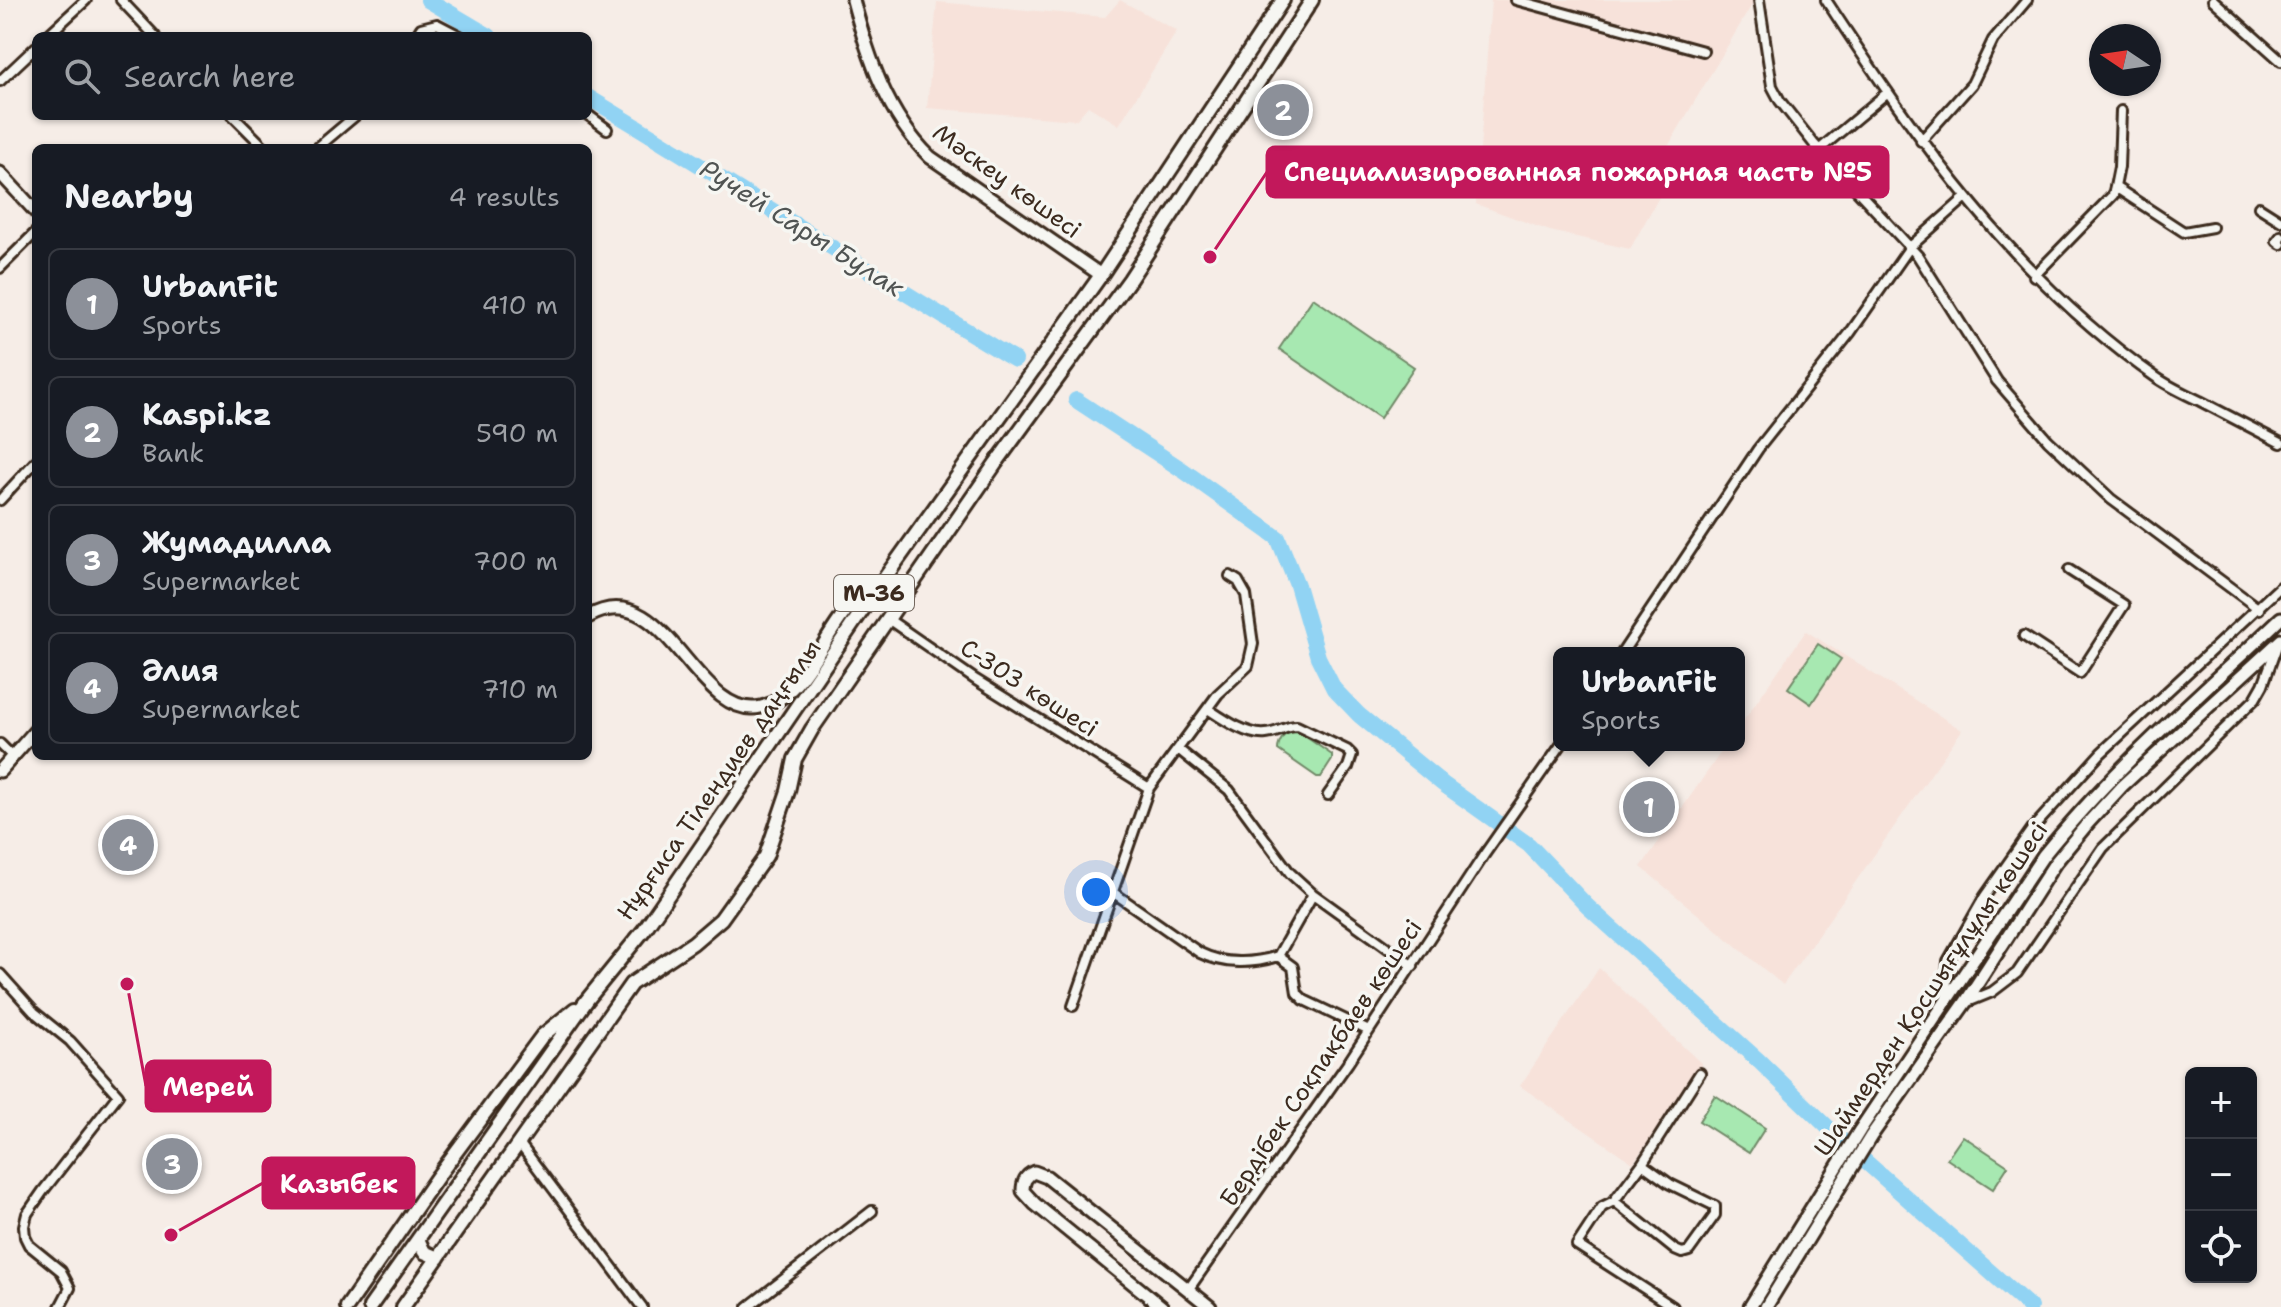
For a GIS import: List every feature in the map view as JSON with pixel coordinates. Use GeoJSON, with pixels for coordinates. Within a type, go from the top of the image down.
{"type":"FeatureCollection","features":[{"type":"Feature","properties":{"kind":"main road","name":"Мәскеу көшесі"},"geometry":{"type":"LineString","coordinates":[[853,0],[889,106],[917,144],[930,157],[1122,290]]}},
{"type":"Feature","properties":{"kind":"main road","name":"M-36"},"geometry":{"type":"LineString","coordinates":[[1101,275],[1283,0]]}},
{"type":"Feature","properties":{"kind":"main road","name":"M-36"},"geometry":{"type":"LineString","coordinates":[[1122,290],[1312,0]]}},
{"type":"Feature","properties":{"kind":"main road"},"geometry":{"type":"LineString","coordinates":[[0,173],[32,208]]}},
{"type":"Feature","properties":{"kind":"main road","name":"Нұрғиса Тілендиев даңғылы"},"geometry":{"type":"LineString","coordinates":[[370,1307],[587,1000],[644,930],[874,593],[1101,275]]}},
{"type":"Feature","properties":{"kind":"main road","name":"Нұрғиса Тілендиев даңғылы"},"geometry":{"type":"LineString","coordinates":[[403,1307],[631,984],[693,943],[721,919],[766,856],[788,791],[795,759],[812,729],[996,463],[1122,290]]}},
{"type":"Feature","properties":{"kind":"main road"},"geometry":{"type":"LineString","coordinates":[[976,449],[996,463]]}},
{"type":"Feature","properties":{"kind":"main road"},"geometry":{"type":"LineString","coordinates":[[592,615],[610,609],[640,613],[720,694],[744,708],[759,708],[775,703],[795,686],[854,602],[874,593]]}},
{"type":"Feature","properties":{"kind":"main road","name":"Шаймерден Қосшығұлұлы көшесі"},"geometry":{"type":"LineString","coordinates":[[1750,1307],[1845,1166],[1946,1001],[2043,856],[2073,818],[2281,618]]}},
{"type":"Feature","properties":{"kind":"main road","name":"Шаймерден Қосшығұлұлы көшесі"},"geometry":{"type":"LineString","coordinates":[[1866,1133],[1965,1003],[2055,863],[2088,823],[2122,786],[2280,641]]}},
{"type":"Feature","properties":{"kind":"main road"},"geometry":{"type":"LineString","coordinates":[[0,771],[32,735]]}},
{"type":"Feature","properties":{"kind":"main road"},"geometry":{"type":"LineString","coordinates":[[612,969],[631,984]]}},
{"type":"Feature","properties":{"kind":"main road"},"geometry":{"type":"LineString","coordinates":[[347,1307],[438,1176],[542,1036],[587,1000]]}},
{"type":"Feature","properties":{"kind":"main road","name":"Шаймерден Қосшығұлұлы көшесі"},"geometry":{"type":"LineString","coordinates":[[1766,1307],[1845,1166]]}},
{"type":"Feature","properties":{"kind":"main road"},"geometry":{"type":"LineString","coordinates":[[1162,1307],[1035,1204],[1023,1191],[1029,1174],[1034,1172],[1047,1177],[1210,1307]]}},
{"type":"Feature","properties":{"kind":"main road"},"geometry":{"type":"LineString","coordinates":[[418,1239],[424,1252],[438,1258]]}},
{"type":"Feature","properties":{"kind":"street"},"geometry":{"type":"LineString","coordinates":[[51,32],[86,0]]}},
{"type":"Feature","properties":{"kind":"street"},"geometry":{"type":"LineString","coordinates":[[121,0],[151,32]]}},
{"type":"Feature","properties":{"kind":"street"},"geometry":{"type":"LineString","coordinates":[[1516,0],[1703,51]]}},
{"type":"Feature","properties":{"kind":"street"},"geometry":{"type":"LineString","coordinates":[[1759,0],[1772,86],[1780,101],[1918,256],[1997,381],[2048,440],[2111,499],[2259,609]]}},
{"type":"Feature","properties":{"kind":"street"},"geometry":{"type":"LineString","coordinates":[[1826,0],[1921,141],[1965,198],[2034,276],[2095,331],[2159,380],[2281,443]]}},
{"type":"Feature","properties":{"kind":"street"},"geometry":{"type":"LineString","coordinates":[[1921,141],[1972,84],[1993,40],[2027,0]]}},
{"type":"Feature","properties":{"kind":"street"},"geometry":{"type":"LineString","coordinates":[[2213,0],[2281,61]]}},
{"type":"Feature","properties":{"kind":"street"},"geometry":{"type":"LineString","coordinates":[[418,32],[421,28],[437,24],[452,32]]}},
{"type":"Feature","properties":{"kind":"street"},"geometry":{"type":"LineString","coordinates":[[0,81],[32,51]]}},
{"type":"Feature","properties":{"kind":"street"},"geometry":{"type":"LineString","coordinates":[[1820,149],[1888,92]]}},
{"type":"Feature","properties":{"kind":"street"},"geometry":{"type":"LineString","coordinates":[[2034,276],[2113,195],[2119,167],[2121,111]]}},
{"type":"Feature","properties":{"kind":"street"},"geometry":{"type":"LineString","coordinates":[[592,118],[607,129]]}},
{"type":"Feature","properties":{"kind":"street"},"geometry":{"type":"LineString","coordinates":[[237,120],[261,144]]}},
{"type":"Feature","properties":{"kind":"street"},"geometry":{"type":"LineString","coordinates":[[322,144],[350,120]]}},
{"type":"Feature","properties":{"kind":"street"},"geometry":{"type":"LineString","coordinates":[[2115,187],[2184,232],[2212,227]]}},
{"type":"Feature","properties":{"kind":"street"},"geometry":{"type":"LineString","coordinates":[[1626,647],[1742,472],[1850,333],[1910,247],[1965,198]]}},
{"type":"Feature","properties":{"kind":"street"},"geometry":{"type":"LineString","coordinates":[[2259,207],[2281,221]]}},
{"type":"Feature","properties":{"kind":"street"},"geometry":{"type":"LineString","coordinates":[[0,268],[32,236]]}},
{"type":"Feature","properties":{"kind":"street"},"geometry":{"type":"LineString","coordinates":[[2281,236],[2277,241],[2281,244]]}},
{"type":"Feature","properties":{"kind":"street"},"geometry":{"type":"LineString","coordinates":[[0,500],[32,465]]}},
{"type":"Feature","properties":{"kind":"street"},"geometry":{"type":"LineString","coordinates":[[2024,636],[2080,673],[2124,605],[2069,570]]}},
{"type":"Feature","properties":{"kind":"street"},"geometry":{"type":"LineString","coordinates":[[1073,1006],[1149,788],[1218,694],[1248,666],[1253,644],[1246,595],[1238,581],[1230,576]]}},
{"type":"Feature","properties":{"kind":"street"},"geometry":{"type":"LineString","coordinates":[[1946,1001],[1948,961],[1985,896],[2032,829],[2101,753],[2281,586]]}},
{"type":"Feature","properties":{"kind":"street","name":"С-303 көшесі"},"geometry":{"type":"LineString","coordinates":[[888,619],[976,680],[1149,788]]}},
{"type":"Feature","properties":{"kind":"street"},"geometry":{"type":"LineString","coordinates":[[1965,1003],[1992,992],[2017,973],[2103,848],[2255,699],[2280,641]]}},
{"type":"Feature","properties":{"kind":"street"},"geometry":{"type":"LineString","coordinates":[[1208,709],[1254,734],[1297,726],[1347,750],[1352,755],[1348,767],[1328,795]]}},
{"type":"Feature","properties":{"kind":"street"},"geometry":{"type":"LineString","coordinates":[[0,744],[13,757]]}},
{"type":"Feature","properties":{"kind":"street"},"geometry":{"type":"LineString","coordinates":[[1178,749],[1220,781],[1246,811],[1290,873],[1313,894],[1413,966]]}},
{"type":"Feature","properties":{"kind":"street","name":"Бердібек Соқпақбаев көшесі"},"geometry":{"type":"LineString","coordinates":[[1188,1290],[1369,1031],[1496,836],[1557,751]]}},
{"type":"Feature","properties":{"kind":"street"},"geometry":{"type":"LineString","coordinates":[[1114,893],[1200,953],[1215,960],[1247,962],[1278,956],[1293,967],[1297,993],[1304,1000],[1369,1031]]}},
{"type":"Feature","properties":{"kind":"street"},"geometry":{"type":"LineString","coordinates":[[1278,956],[1313,894]]}},
{"type":"Feature","properties":{"kind":"street"},"geometry":{"type":"LineString","coordinates":[[0,974],[34,1012],[70,1041],[118,1095],[43,1191],[26,1219],[25,1237],[29,1245],[61,1271],[70,1288],[60,1307]]}},
{"type":"Feature","properties":{"kind":"street"},"geometry":{"type":"LineString","coordinates":[[1673,1307],[1577,1245],[1602,1207],[1614,1201],[1642,1164],[1700,1073]]}},
{"type":"Feature","properties":{"kind":"street"},"geometry":{"type":"LineString","coordinates":[[519,1143],[642,1307]]}},
{"type":"Feature","properties":{"kind":"street"},"geometry":{"type":"LineString","coordinates":[[1614,1201],[1675,1250],[1682,1253],[1689,1251],[1715,1215],[1715,1206],[1670,1184],[1642,1164]]}},
{"type":"Feature","properties":{"kind":"street"},"geometry":{"type":"LineString","coordinates":[[748,1307],[872,1211]]}},
{"type":"Feature","properties":{"kind":"shaded area"},"geometry":{"type":"Polygon","coordinates":[[[1120,0],[1177,31],[1119,125],[1088,106],[1076,120],[927,108],[937,2],[1105,17],[1120,0]]]}},
{"type":"Feature","properties":{"kind":"shaded area"},"geometry":{"type":"Polygon","coordinates":[[[1491,0],[1752,0],[1667,148],[1682,156],[1630,249],[1550,231],[1476,204],[1491,0]]]}},
{"type":"Feature","properties":{"kind":"shaded area"},"geometry":{"type":"Polygon","coordinates":[[[1806,631],[1962,730],[1783,985],[1641,867],[1722,751],[1745,751],[1745,718],[1806,631]]]}},
{"type":"Feature","properties":{"kind":"shaded area"},"geometry":{"type":"Polygon","coordinates":[[[1599,968],[1702,1064],[1633,1163],[1520,1086],[1599,968]]]}},
{"type":"Feature","properties":{"kind":"green space"},"geometry":{"type":"Polygon","coordinates":[[[1313,298],[1414,367],[1380,418],[1279,349],[1313,298]]]}},
{"type":"Feature","properties":{"kind":"green space"},"geometry":{"type":"Polygon","coordinates":[[[1818,644],[1841,659],[1811,704],[1788,688],[1818,644]]]}},
{"type":"Feature","properties":{"kind":"green space"},"geometry":{"type":"Polygon","coordinates":[[[1293,728],[1332,755],[1321,777],[1278,750],[1283,737],[1293,728]]]}},
{"type":"Feature","properties":{"kind":"green space"},"geometry":{"type":"Polygon","coordinates":[[[1715,1095],[1765,1128],[1749,1153],[1699,1121],[1715,1095]]]}},
{"type":"Feature","properties":{"kind":"green space"},"geometry":{"type":"Polygon","coordinates":[[[1963,1136],[2008,1166],[1993,1189],[1947,1159],[1963,1136]]]}},
{"type":"Feature","properties":{"kind":"waterway","name":"Ручей Сары Булак"},"geometry":{"type":"LineString","coordinates":[[428,0],[482,32]]}},
{"type":"Feature","properties":{"kind":"waterway","name":"Ручей Сары Булак"},"geometry":{"type":"LineString","coordinates":[[592,99],[1015,360]]}},
{"type":"Feature","properties":{"kind":"waterway"},"geometry":{"type":"LineString","coordinates":[[1076,400],[1278,538],[1297,585],[1318,657],[1334,689],[1359,715],[1443,784],[1529,845],[1587,906],[1759,1061],[1839,1138],[2030,1307]]}},
{"type":"Feature","properties":{"kind":"place","name":"Kaspi.kz"},"geometry":{"type":"Point","coordinates":[1283,110]}},
{"type":"Feature","properties":{"kind":"place","name":"Специализированная пожарная часть №5"},"geometry":{"type":"Point","coordinates":[1210,257]}},
{"type":"Feature","properties":{"kind":"place","name":"UrbanFit"},"geometry":{"type":"Point","coordinates":[1649,807]}},
{"type":"Feature","properties":{"kind":"place","name":"Әлия"},"geometry":{"type":"Point","coordinates":[128,845]}},
{"type":"Feature","properties":{"kind":"place","name":"Мерей"},"geometry":{"type":"Point","coordinates":[127,984]}},
{"type":"Feature","properties":{"kind":"place","name":"Жумадилла"},"geometry":{"type":"Point","coordinates":[172,1164]}},
{"type":"Feature","properties":{"kind":"place","name":"Казыбек"},"geometry":{"type":"Point","coordinates":[171,1235]}}]}
